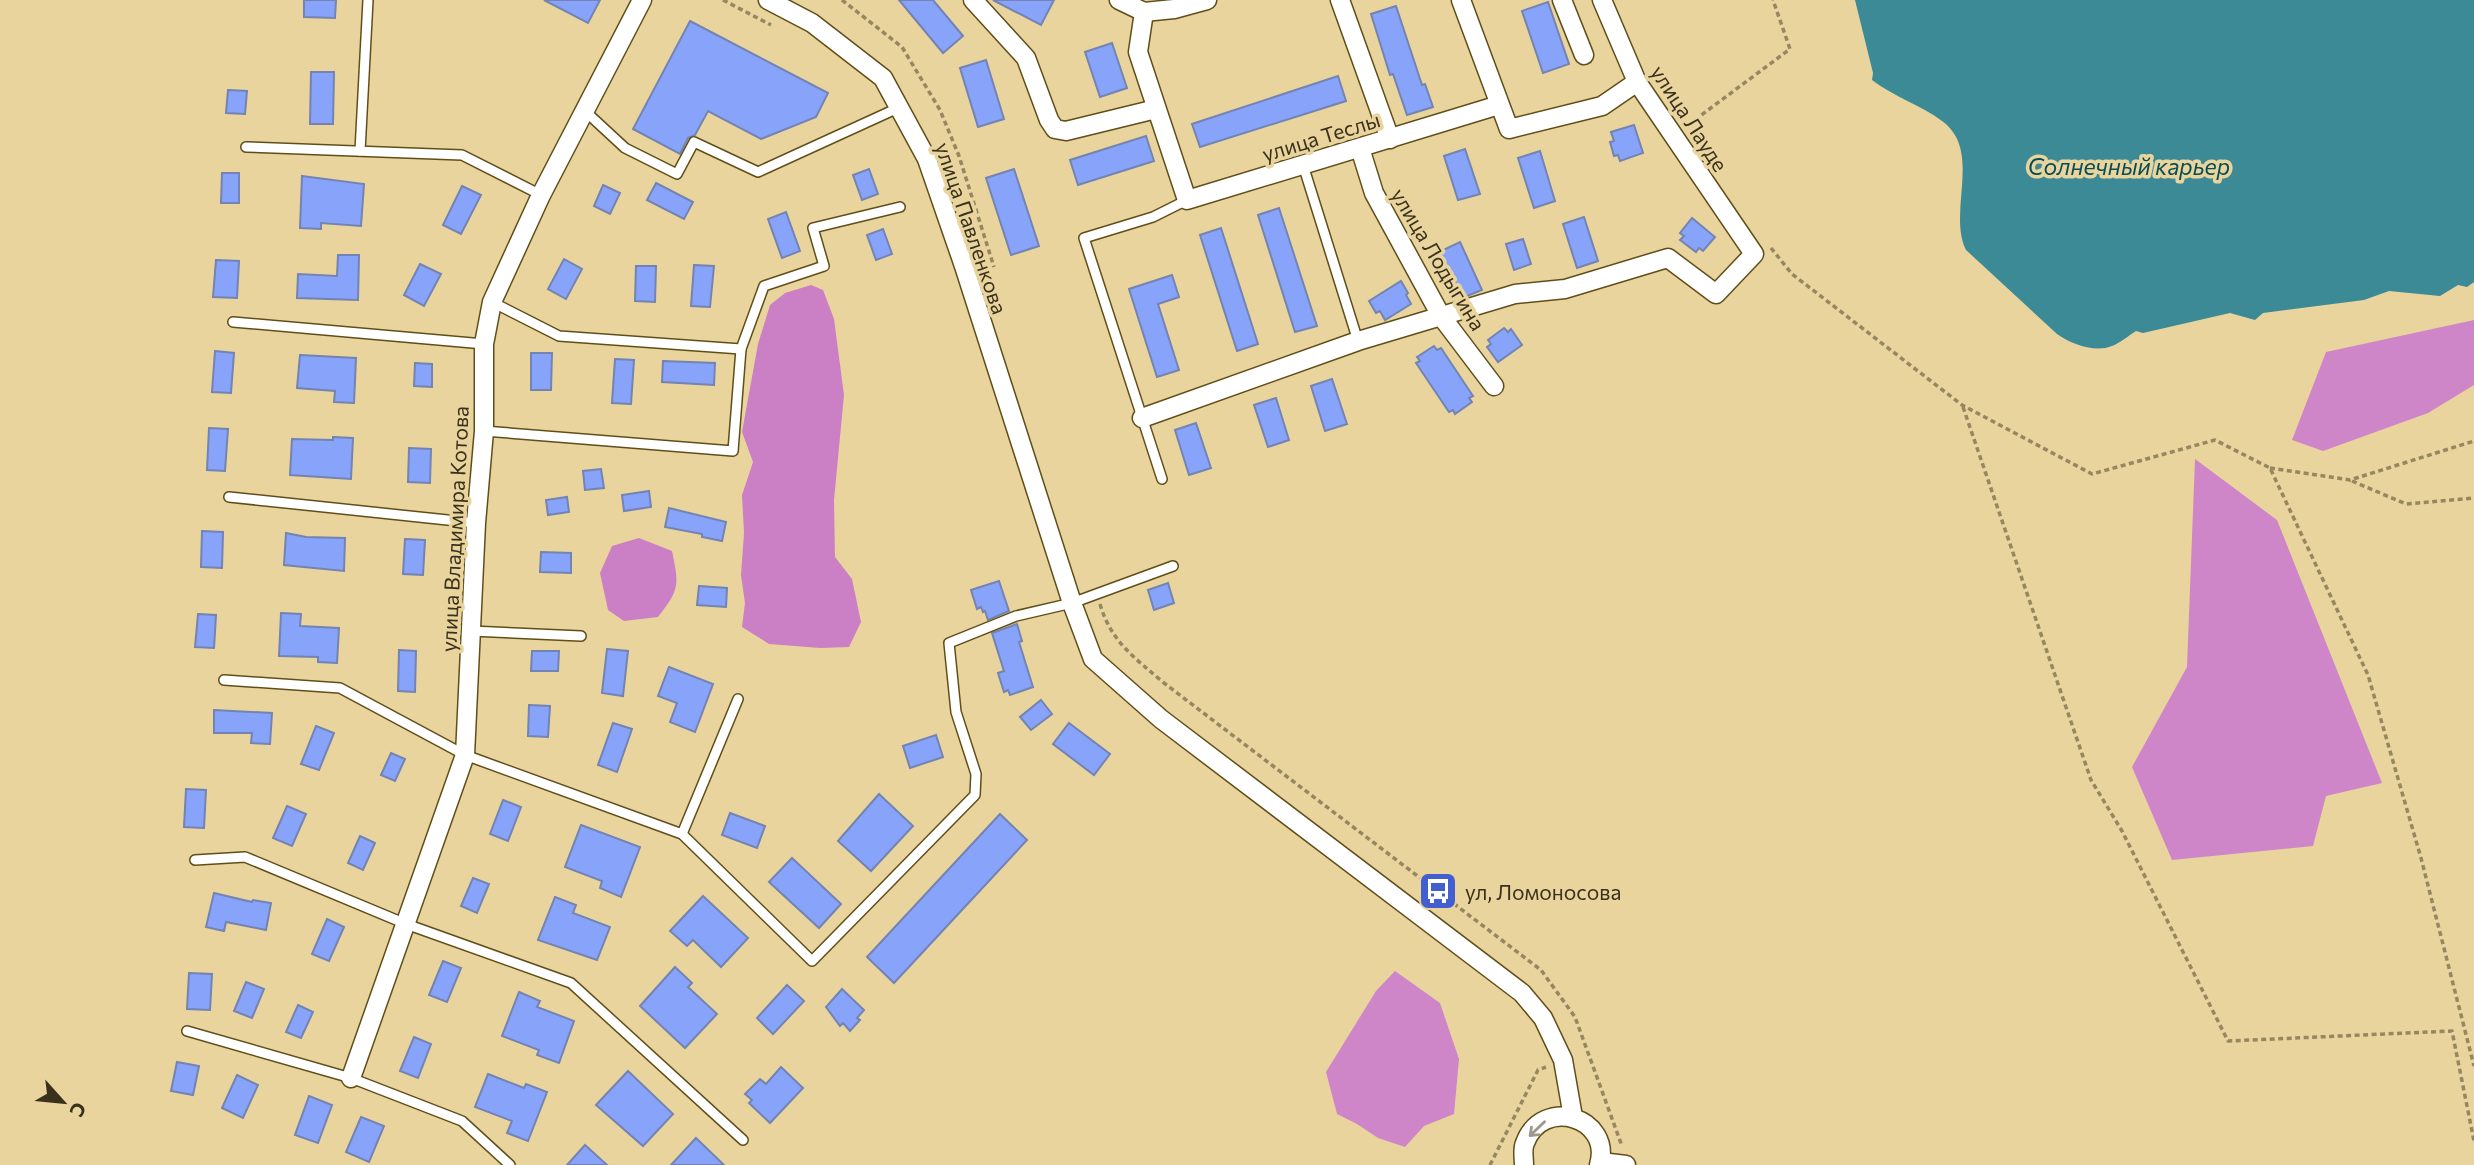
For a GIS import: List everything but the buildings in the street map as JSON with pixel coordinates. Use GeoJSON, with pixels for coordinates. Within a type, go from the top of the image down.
{"type":"FeatureCollection","features":[{"type":"Feature","properties":{"kind":"street","name":"улица Владимира Котова"},"geometry":{"type":"LineString","coordinates":[[351,1078],[465,755],[476,523],[484,431],[484,344],[492,302],[541,195],[642,0]]}},
{"type":"Feature","properties":{"kind":"street","name":"улица Павленкова"},"geometry":{"type":"LineString","coordinates":[[768,0],[812,23],[883,79],[927,159],[964,265],[1072,603],[1093,659],[1129,693],[1522,993],[1543,1018],[1563,1060],[1573,1117]]}},
{"type":"Feature","properties":{"kind":"street"},"geometry":{"type":"LineString","coordinates":[[973,0],[1026,58],[1049,120],[1055,128],[1066,131],[1156,109]]}},
{"type":"Feature","properties":{"kind":"street"},"geometry":{"type":"LineString","coordinates":[[1119,0],[1144,12],[1174,9],[1207,0]]}},
{"type":"Feature","properties":{"kind":"street"},"geometry":{"type":"LineString","coordinates":[[1340,0],[1390,139]]}},
{"type":"Feature","properties":{"kind":"street"},"geometry":{"type":"LineString","coordinates":[[1461,0],[1509,128],[1602,106],[1637,82]]}},
{"type":"Feature","properties":{"kind":"street"},"geometry":{"type":"LineString","coordinates":[[1562,0],[1584,55]]}},
{"type":"Feature","properties":{"kind":"street","name":"улица Лауде"},"geometry":{"type":"LineString","coordinates":[[1602,0],[1637,82],[1760,247]]}},
{"type":"Feature","properties":{"kind":"street"},"geometry":{"type":"LineString","coordinates":[[1144,12],[1138,52],[1187,200]]}},
{"type":"Feature","properties":{"kind":"street","name":"улица Теслы"},"geometry":{"type":"LineString","coordinates":[[1187,200],[1499,105]]}},
{"type":"Feature","properties":{"kind":"street","name":"улица Лодыгина"},"geometry":{"type":"LineString","coordinates":[[1360,148],[1374,193],[1441,316],[1494,386]]}},
{"type":"Feature","properties":{"kind":"street"},"geometry":{"type":"LineString","coordinates":[[1142,418],[1358,341],[1515,294],[1565,289],[1668,258],[1716,294],[1760,247]]}},
{"type":"Feature","properties":{"kind":"street"},"geometry":{"type":"LineString","coordinates":[[1524,1165],[1524,1145],[1534,1127],[1552,1116],[1573,1117],[1590,1126],[1600,1143],[1600,1163],[1626,1165]]}},
{"type":"Feature","properties":{"kind":"lane"},"geometry":{"type":"LineString","coordinates":[[360,151],[368,0]]}},
{"type":"Feature","properties":{"kind":"lane"},"geometry":{"type":"LineString","coordinates":[[585,111],[625,148],[677,174],[694,142],[758,172],[898,107]]}},
{"type":"Feature","properties":{"kind":"lane"},"geometry":{"type":"LineString","coordinates":[[246,147],[462,155],[541,195]]}},
{"type":"Feature","properties":{"kind":"lane"},"geometry":{"type":"LineString","coordinates":[[1303,165],[1358,341]]}},
{"type":"Feature","properties":{"kind":"lane"},"geometry":{"type":"LineString","coordinates":[[1162,479],[1084,237],[1153,218],[1187,200]]}},
{"type":"Feature","properties":{"kind":"lane"},"geometry":{"type":"LineString","coordinates":[[484,431],[733,450],[741,349],[764,286],[824,266],[813,228],[900,207]]}},
{"type":"Feature","properties":{"kind":"lane"},"geometry":{"type":"LineString","coordinates":[[492,302],[559,336],[741,349]]}},
{"type":"Feature","properties":{"kind":"lane"},"geometry":{"type":"LineString","coordinates":[[233,322],[484,344]]}},
{"type":"Feature","properties":{"kind":"lane"},"geometry":{"type":"LineString","coordinates":[[229,497],[476,523]]}},
{"type":"Feature","properties":{"kind":"lane"},"geometry":{"type":"LineString","coordinates":[[224,680],[340,688],[465,755],[682,834],[812,961],[975,795],[976,774],[956,712],[949,643],[1016,616],[1072,603],[1173,566]]}},
{"type":"Feature","properties":{"kind":"lane"},"geometry":{"type":"LineString","coordinates":[[471,631],[581,636]]}},
{"type":"Feature","properties":{"kind":"lane"},"geometry":{"type":"LineString","coordinates":[[682,834],[738,699]]}},
{"type":"Feature","properties":{"kind":"lane"},"geometry":{"type":"LineString","coordinates":[[195,860],[246,857],[406,923],[571,983],[743,1140]]}},
{"type":"Feature","properties":{"kind":"lane"},"geometry":{"type":"LineString","coordinates":[[187,1031],[351,1078],[462,1121],[510,1165]]}},
{"type":"Feature","properties":{"kind":"path"},"geometry":{"type":"LineString","coordinates":[[723,0],[771,25]]}},
{"type":"Feature","properties":{"kind":"path"},"geometry":{"type":"LineString","coordinates":[[842,0],[902,47],[940,110],[959,156],[994,267]]}},
{"type":"Feature","properties":{"kind":"path"},"geometry":{"type":"LineString","coordinates":[[1680,131],[1790,50],[1773,0]]}},
{"type":"Feature","properties":{"kind":"path"},"geometry":{"type":"LineString","coordinates":[[1760,247],[1962,405],[2092,474],[2215,440],[2270,468],[2350,480],[2406,504],[2474,498]]}},
{"type":"Feature","properties":{"kind":"path"},"geometry":{"type":"LineString","coordinates":[[1962,405],[2091,780],[2122,831],[2228,1041],[2452,1031],[2474,1141]]}},
{"type":"Feature","properties":{"kind":"path"},"geometry":{"type":"LineString","coordinates":[[2350,480],[2474,441]]}},
{"type":"Feature","properties":{"kind":"path"},"geometry":{"type":"LineString","coordinates":[[2270,468],[2368,675],[2421,858],[2474,1066]]}},
{"type":"Feature","properties":{"kind":"path"},"geometry":{"type":"LineString","coordinates":[[1490,1165],[1538,1070],[1563,1060]]}},
{"type":"Feature","properties":{"kind":"shaded area"},"geometry":{"type":"Polygon","coordinates":[[[811,285],[823,290],[834,319],[844,395],[834,500],[835,557],[852,579],[861,622],[849,647],[769,644],[742,627],[745,603],[741,575],[744,533],[742,495],[753,462],[742,432],[758,344],[770,305],[785,293],[811,285]]]}},
{"type":"Feature","properties":{"kind":"shaded area"},"geometry":{"type":"Polygon","coordinates":[[[2474,320],[2474,385],[2428,413],[2323,451],[2292,440],[2326,352],[2474,320]]]}},
{"type":"Feature","properties":{"kind":"shaded area"},"geometry":{"type":"Polygon","coordinates":[[[2195,459],[2277,520],[2382,783],[2326,796],[2313,846],[2172,860],[2132,767],[2187,667],[2195,459]]]}},
{"type":"Feature","properties":{"kind":"shaded area"},"geometry":{"type":"Polygon","coordinates":[[[639,538],[672,551],[676,586],[658,617],[624,621],[608,610],[600,573],[612,546],[639,538]]]}},
{"type":"Feature","properties":{"kind":"shaded area"},"geometry":{"type":"Polygon","coordinates":[[[1395,971],[1440,1003],[1459,1059],[1454,1114],[1424,1126],[1405,1147],[1378,1138],[1337,1114],[1326,1072],[1376,991],[1395,971]]]}},
{"type":"Feature","properties":{"kind":"water","name":"Солнечный карьер"},"geometry":{"type":"Polygon","coordinates":[[[1855,0],[2474,0],[2474,282],[2467,287],[2458,285],[2440,296],[2389,291],[2364,300],[2263,313],[2255,320],[2230,313],[2143,333],[2136,331],[2105,348],[2091,348],[2069,341],[2057,334],[1966,250],[1960,218],[1963,165],[1954,134],[1934,115],[1872,80],[1873,73],[1855,0]]]}},
{"type":"Feature","properties":{"kind":"place","name":"ул, Ломоносова"},"geometry":{"type":"Point","coordinates":[1438,891]}}]}
